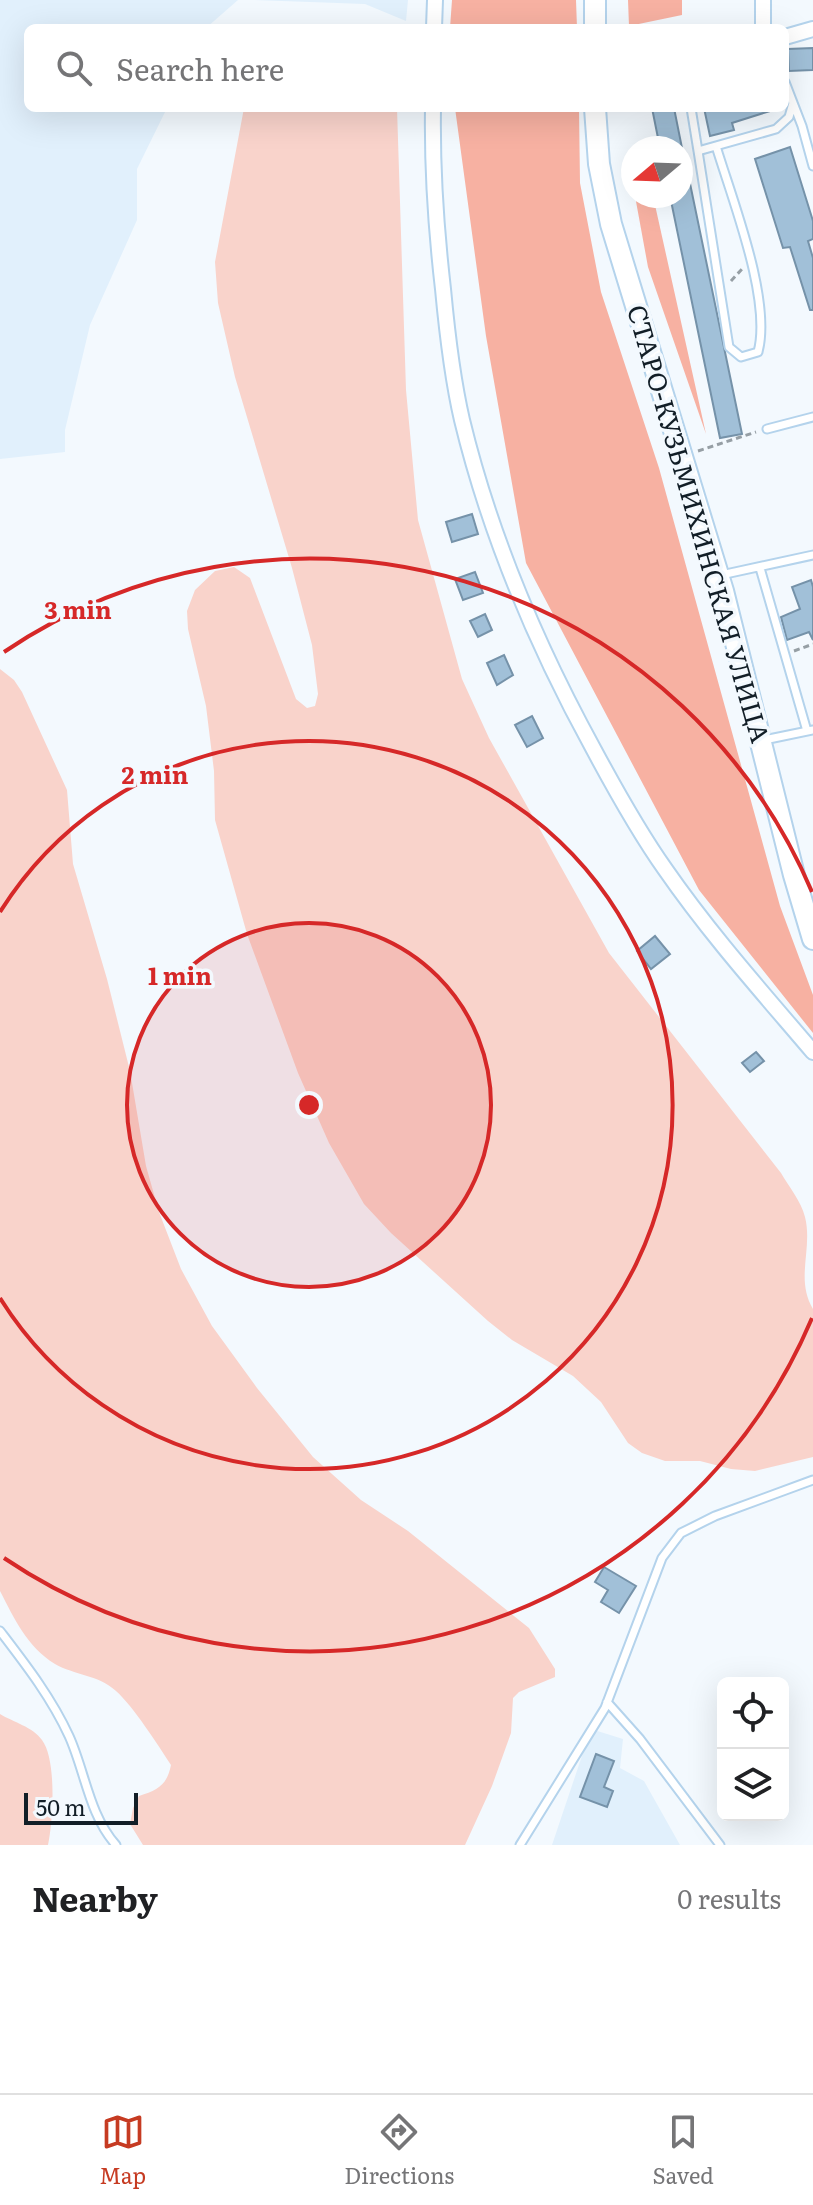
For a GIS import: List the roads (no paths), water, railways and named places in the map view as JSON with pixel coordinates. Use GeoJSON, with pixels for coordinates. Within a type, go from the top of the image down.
{"type":"FeatureCollection","features":[{"type":"Feature","properties":{"kind":"main road"},"geometry":{"type":"LineString","coordinates":[[595,0],[595,24]]}},
{"type":"Feature","properties":{"kind":"main road","name":"СТАРО-КУЗЬМИХИНСКАЯ УЛИЦА"},"geometry":{"type":"LineString","coordinates":[[595,112],[599,164],[611,224],[719,576],[813,939]]}},
{"type":"Feature","properties":{"kind":"street"},"geometry":{"type":"LineString","coordinates":[[434,24],[435,0]]}},
{"type":"Feature","properties":{"kind":"street"},"geometry":{"type":"LineString","coordinates":[[763,0],[763,24]]}},
{"type":"Feature","properties":{"kind":"street"},"geometry":{"type":"LineString","coordinates":[[789,36],[813,29]]}},
{"type":"Feature","properties":{"kind":"street"},"geometry":{"type":"LineString","coordinates":[[433,112],[433,192],[447,331],[461,417],[486,510],[515,583],[555,680],[619,798],[704,923],[813,1052]]}},
{"type":"Feature","properties":{"kind":"lane"},"geometry":{"type":"LineString","coordinates":[[789,92],[813,166]]}},
{"type":"Feature","properties":{"kind":"lane"},"geometry":{"type":"LineString","coordinates":[[698,151],[776,129],[789,117],[793,103]]}},
{"type":"Feature","properties":{"kind":"lane"},"geometry":{"type":"LineString","coordinates":[[692,112],[729,347],[741,357],[758,352],[762,307],[716,146]]}},
{"type":"Feature","properties":{"kind":"lane"},"geometry":{"type":"LineString","coordinates":[[767,429],[813,417]]}},
{"type":"Feature","properties":{"kind":"lane"},"geometry":{"type":"LineString","coordinates":[[719,576],[813,555]]}},
{"type":"Feature","properties":{"kind":"lane"},"geometry":{"type":"LineString","coordinates":[[760,568],[810,731],[761,740]]}},
{"type":"Feature","properties":{"kind":"lane"},"geometry":{"type":"LineString","coordinates":[[520,1845],[607,1702],[662,1558],[681,1533],[715,1516],[813,1480]]}},
{"type":"Feature","properties":{"kind":"lane"},"geometry":{"type":"LineString","coordinates":[[0,1631],[45,1688],[70,1738],[94,1806],[116,1845]]}},
{"type":"Feature","properties":{"kind":"lane"},"geometry":{"type":"LineString","coordinates":[[607,1702],[640,1739],[720,1845]]}}]}
